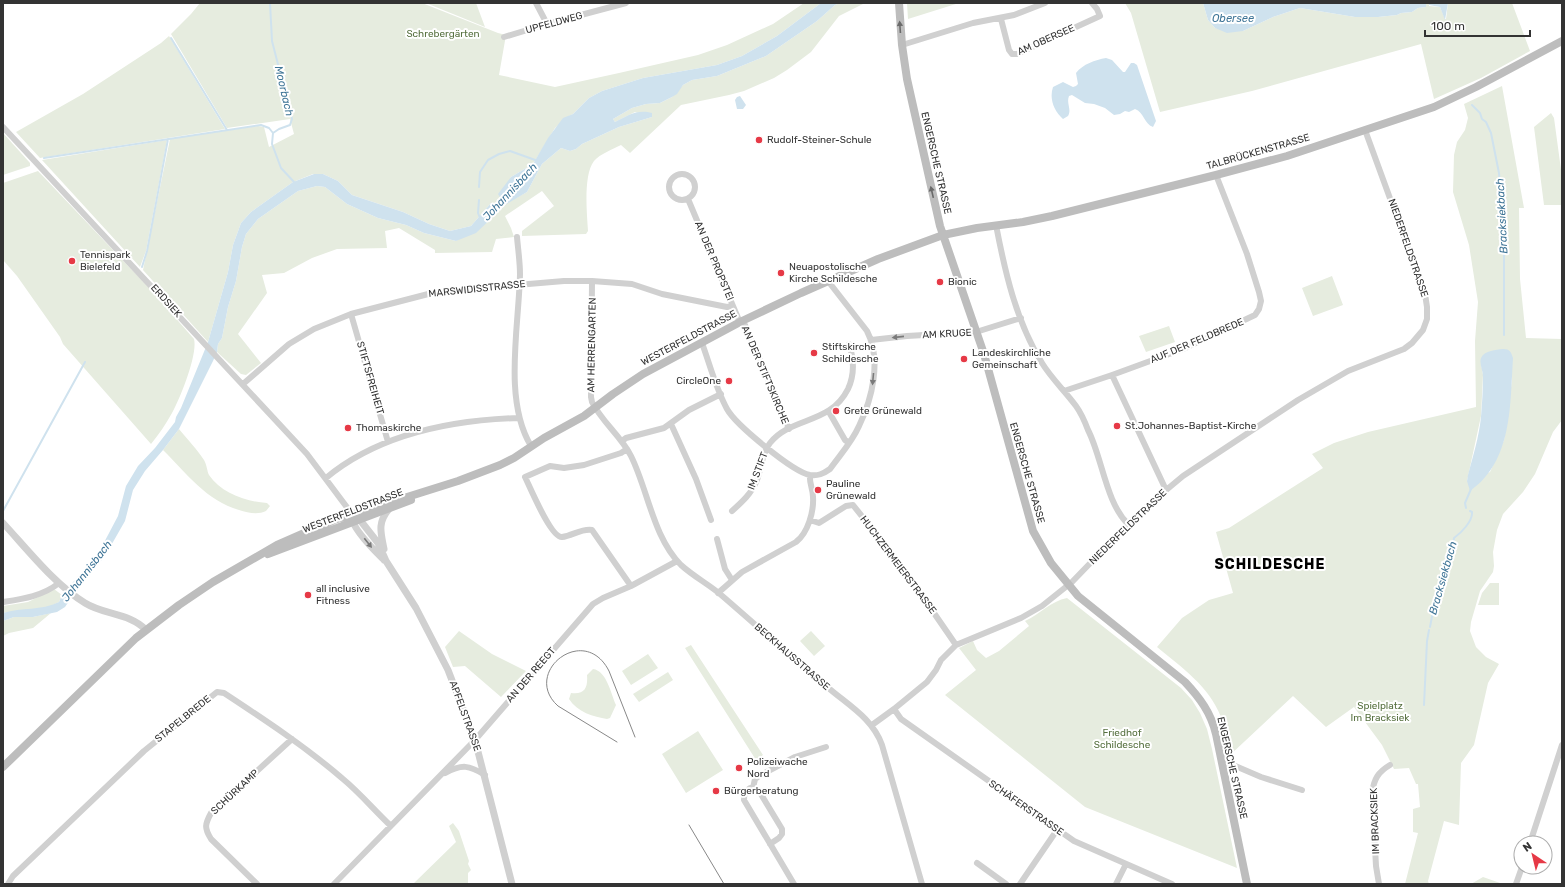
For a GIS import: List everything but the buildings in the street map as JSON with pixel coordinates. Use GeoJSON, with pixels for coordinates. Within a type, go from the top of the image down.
{"type":"FeatureCollection","features":[{"type":"Feature","properties":{"kind":"main road","name":"ENGERSCHE STRASSE"},"geometry":{"type":"LineString","coordinates":[[899,4],[902,45],[910,93],[943,235],[984,354],[1033,531],[1051,563],[1078,596],[1185,682],[1199,696],[1212,720],[1246,884]]}},
{"type":"Feature","properties":{"kind":"main road","name":"TALBRÜCKENSTRASSE"},"geometry":{"type":"LineString","coordinates":[[943,235],[1052,216],[1287,156],[1441,104],[1476,88],[1562,41]]}},
{"type":"Feature","properties":{"kind":"main road","name":"WESTERFELDSTRASSE"},"geometry":{"type":"LineString","coordinates":[[3,767],[110,662],[146,630],[178,604],[254,559],[355,519],[500,465],[514,458],[544,438],[581,418],[643,374],[742,321],[878,259],[943,235]]}},
{"type":"Feature","properties":{"kind":"main road","name":"WESTERFELDSTRASSE"},"geometry":{"type":"LineString","coordinates":[[355,519],[389,509],[458,481]]}},
{"type":"Feature","properties":{"kind":"street"},"geometry":{"type":"LineString","coordinates":[[536,3],[547,24]]}},
{"type":"Feature","properties":{"kind":"street"},"geometry":{"type":"LineString","coordinates":[[902,45],[973,23],[1001,19],[1045,3]]}},
{"type":"Feature","properties":{"kind":"street","name":"AM OBERSEE"},"geometry":{"type":"LineString","coordinates":[[1001,19],[1009,50],[1012,54],[1017,54],[1100,16],[1092,3]]}},
{"type":"Feature","properties":{"kind":"street","name":"UPFELDWEG"},"geometry":{"type":"LineString","coordinates":[[504,37],[623,4]]}},
{"type":"Feature","properties":{"kind":"street","name":"ERDSIEK"},"geometry":{"type":"LineString","coordinates":[[3,127],[217,358],[243,384],[307,454],[326,478]]}},
{"type":"Feature","properties":{"kind":"street","name":"NIEDERFELDSTRASSE"},"geometry":{"type":"LineString","coordinates":[[872,725],[927,682],[941,660],[956,645],[1021,618],[1042,606],[1069,585],[1128,524],[1183,476],[1298,400],[1348,371],[1404,349],[1415,340],[1423,330],[1427,319],[1425,294],[1365,130]]}},
{"type":"Feature","properties":{"kind":"street"},"geometry":{"type":"LineString","coordinates":[[682,174],[693,180],[695,191],[688,199],[682,201],[676,200],[672,196],[669,186],[675,176],[682,174]]}},
{"type":"Feature","properties":{"kind":"street","name":"AUF DER FELDBREDE"},"geometry":{"type":"LineString","coordinates":[[1064,391],[1183,349],[1255,315],[1259,309],[1261,301],[1259,292],[1247,254],[1216,175]]}},
{"type":"Feature","properties":{"kind":"street","name":"AN DER PROPSTEI"},"geometry":{"type":"LineString","coordinates":[[688,199],[738,318],[742,321]]}},
{"type":"Feature","properties":{"kind":"street"},"geometry":{"type":"LineString","coordinates":[[996,225],[1009,286],[1034,351],[1043,365],[1076,406],[1089,431],[1109,489],[1121,517],[1128,524]]}},
{"type":"Feature","properties":{"kind":"street"},"geometry":{"type":"LineString","coordinates":[[517,237],[519,285],[514,365],[519,418],[531,446]]}},
{"type":"Feature","properties":{"kind":"street","name":"MARSWIDISSTRASSE"},"geometry":{"type":"LineString","coordinates":[[243,384],[294,342],[314,329],[351,314],[436,292],[564,281],[592,281],[632,284],[662,294],[727,307],[733,306]]}},
{"type":"Feature","properties":{"kind":"street","name":"AM HERRENGARTEN"},"geometry":{"type":"LineString","coordinates":[[592,281],[591,397],[596,408]]}},
{"type":"Feature","properties":{"kind":"street"},"geometry":{"type":"LineString","coordinates":[[702,343],[728,410],[742,427],[800,472],[810,475],[819,475],[830,469],[849,443],[858,427],[872,386],[874,360],[871,340],[867,331],[828,281]]}},
{"type":"Feature","properties":{"kind":"street","name":"STIFTSFREIHEIT"},"geometry":{"type":"LineString","coordinates":[[351,314],[388,442]]}},
{"type":"Feature","properties":{"kind":"street","name":"AM KRUGE"},"geometry":{"type":"LineString","coordinates":[[871,340],[976,332],[1021,318]]}},
{"type":"Feature","properties":{"kind":"street","name":"AN DER STIFTSKIRCHE"},"geometry":{"type":"LineString","coordinates":[[742,321],[752,339],[788,429]]}},
{"type":"Feature","properties":{"kind":"street","name":"AN DER STIFTSKIRCHE"},"geometry":{"type":"LineString","coordinates":[[768,448],[771,443],[788,429],[829,412],[838,405],[852,378],[854,363],[849,344]]}},
{"type":"Feature","properties":{"kind":"street"},"geometry":{"type":"LineString","coordinates":[[1112,375],[1166,490]]}},
{"type":"Feature","properties":{"kind":"street"},"geometry":{"type":"LineString","coordinates":[[622,441],[626,438],[657,430],[671,424],[688,410],[721,394]]}},
{"type":"Feature","properties":{"kind":"street","name":"BECKHAUSSTRASSE"},"geometry":{"type":"LineString","coordinates":[[596,408],[627,449],[655,520],[677,561],[718,593],[825,686],[863,715],[872,725],[882,745],[922,884]]}},
{"type":"Feature","properties":{"kind":"street"},"geometry":{"type":"LineString","coordinates":[[829,412],[845,440],[849,443]]}},
{"type":"Feature","properties":{"kind":"street"},"geometry":{"type":"LineString","coordinates":[[326,478],[353,459],[388,442],[437,427],[519,418]]}},
{"type":"Feature","properties":{"kind":"street"},"geometry":{"type":"LineString","coordinates":[[671,424],[696,479],[711,520]]}},
{"type":"Feature","properties":{"kind":"street","name":"IM STIFT"},"geometry":{"type":"LineString","coordinates":[[732,511],[753,488],[768,448]]}},
{"type":"Feature","properties":{"kind":"street"},"geometry":{"type":"LineString","coordinates":[[627,449],[621,453],[584,465],[564,468],[550,466],[525,477],[542,514],[557,535],[563,537],[586,530],[592,530],[631,586]]}},
{"type":"Feature","properties":{"kind":"street"},"geometry":{"type":"LineString","coordinates":[[718,593],[742,572],[800,539],[806,532],[810,520],[813,497],[809,480],[810,475]]}},
{"type":"Feature","properties":{"kind":"street","name":"WESTERFELDSTRASSE"},"geometry":{"type":"LineString","coordinates":[[326,478],[355,519]]}},
{"type":"Feature","properties":{"kind":"street","name":"HUCHZERMEIERSTRASSE"},"geometry":{"type":"LineString","coordinates":[[810,520],[819,523],[846,506],[853,506],[903,568],[956,645]]}},
{"type":"Feature","properties":{"kind":"street"},"geometry":{"type":"LineString","coordinates":[[386,561],[380,525],[389,509]]}},
{"type":"Feature","properties":{"kind":"street","name":"APFELSTRASSE"},"geometry":{"type":"LineString","coordinates":[[355,519],[378,543],[386,561],[416,608],[433,639],[458,694],[475,740],[485,775],[512,884]]}},
{"type":"Feature","properties":{"kind":"street"},"geometry":{"type":"LineString","coordinates":[[3,523],[59,583],[75,597],[86,604],[105,612],[134,620],[146,630]]}},
{"type":"Feature","properties":{"kind":"street"},"geometry":{"type":"LineString","coordinates":[[716,539],[725,569],[732,580]]}},
{"type":"Feature","properties":{"kind":"street","name":"AN DER REEGT"},"geometry":{"type":"LineString","coordinates":[[334,884],[475,740],[594,604],[677,561]]}},
{"type":"Feature","properties":{"kind":"street"},"geometry":{"type":"LineString","coordinates":[[3,602],[28,598],[54,587],[59,583]]}},
{"type":"Feature","properties":{"kind":"street","name":"STAPELBREDE"},"geometry":{"type":"LineString","coordinates":[[8,884],[18,871],[144,751],[217,692],[224,692],[292,739],[345,780],[391,826]]}},
{"type":"Feature","properties":{"kind":"street","name":"SCHÄFERSTRASSE"},"geometry":{"type":"LineString","coordinates":[[894,709],[902,719],[1074,841],[1172,884]]}},
{"type":"Feature","properties":{"kind":"street","name":"SCHÜRKAMP"},"geometry":{"type":"LineString","coordinates":[[257,884],[211,839],[206,832],[206,822],[211,813],[292,739]]}},
{"type":"Feature","properties":{"kind":"street"},"geometry":{"type":"LineString","coordinates":[[1533,835],[1562,745]]}},
{"type":"Feature","properties":{"kind":"street"},"geometry":{"type":"LineString","coordinates":[[754,788],[755,779],[759,776],[796,757],[826,747]]}},
{"type":"Feature","properties":{"kind":"street"},"geometry":{"type":"LineString","coordinates":[[1222,763],[1226,762],[1261,777],[1302,790]]}},
{"type":"Feature","properties":{"kind":"street","name":"IM BRACKSIEK"},"geometry":{"type":"LineString","coordinates":[[1379,884],[1376,866],[1372,793],[1374,781],[1377,775],[1382,769],[1390,765]]}},
{"type":"Feature","properties":{"kind":"street","name":"AN DER REEGT"},"geometry":{"type":"LineString","coordinates":[[440,776],[457,767],[463,766],[472,768],[485,775]]}},
{"type":"Feature","properties":{"kind":"street"},"geometry":{"type":"LineString","coordinates":[[770,844],[779,838],[782,834],[782,829],[759,791],[754,788],[747,790],[744,794],[744,800],[770,844],[794,884]]}},
{"type":"Feature","properties":{"kind":"street"},"geometry":{"type":"LineString","coordinates":[[1020,884],[1057,830]]}},
{"type":"Feature","properties":{"kind":"street"},"geometry":{"type":"LineString","coordinates":[[977,863],[1006,884]]}},
{"type":"Feature","properties":{"kind":"street"},"geometry":{"type":"LineString","coordinates":[[1116,884],[1126,864]]}},
{"type":"Feature","properties":{"kind":"green space","name":"Schrebergärten"},"geometry":{"type":"Polygon","coordinates":[[[200,3],[422,3],[506,35],[499,75],[555,87],[698,55],[727,45],[773,24],[804,3],[821,3],[777,36],[742,56],[717,65],[643,78],[602,91],[589,98],[573,114],[555,128],[533,164],[511,177],[501,199],[496,203],[491,203],[471,226],[450,231],[429,224],[403,212],[352,195],[338,181],[323,174],[313,174],[293,182],[251,212],[241,223],[233,245],[228,272],[208,342],[143,270],[170,139],[258,126],[264,127],[269,147],[294,134],[290,119],[227,128],[171,34],[200,3]]]}},
{"type":"Feature","properties":{"kind":"green space"},"geometry":{"type":"Polygon","coordinates":[[[426,3],[476,3],[485,27],[426,3]]]}},
{"type":"Feature","properties":{"kind":"green space"},"geometry":{"type":"Polygon","coordinates":[[[840,3],[865,3],[839,16],[811,52],[787,70],[774,78],[744,91],[681,105],[630,153],[621,145],[597,158],[594,161],[588,175],[586,195],[588,231],[586,234],[522,236],[522,231],[554,206],[542,191],[505,216],[514,237],[496,239],[492,252],[435,253],[435,250],[399,228],[385,231],[387,248],[337,249],[312,258],[284,273],[262,275],[267,293],[238,334],[261,363],[246,375],[241,374],[217,352],[218,344],[222,338],[246,234],[258,219],[298,191],[317,186],[325,187],[347,204],[378,218],[406,225],[424,233],[456,241],[488,221],[507,203],[527,192],[542,164],[561,148],[570,151],[576,149],[582,144],[619,127],[652,117],[635,112],[615,122],[613,119],[632,108],[646,104],[660,103],[672,97],[683,85],[692,80],[717,76],[766,56],[817,21],[835,5],[840,3]]]}},
{"type":"Feature","properties":{"kind":"green space"},"geometry":{"type":"Polygon","coordinates":[[[907,3],[959,3],[908,19],[907,3]]]}},
{"type":"Feature","properties":{"kind":"green space"},"geometry":{"type":"Polygon","coordinates":[[[1125,3],[1203,3],[1208,20],[1215,28],[1243,31],[1273,17],[1300,8],[1355,17],[1378,17],[1412,12],[1418,8],[1426,7],[1426,4],[1429,3],[1429,6],[1440,7],[1446,19],[1448,3],[1512,3],[1530,51],[1481,78],[1434,99],[1421,44],[1252,91],[1160,112],[1131,13],[1125,3]]]}},
{"type":"Feature","properties":{"kind":"green space"},"geometry":{"type":"Polygon","coordinates":[[[169,36],[225,129],[40,158],[16,132],[83,94],[161,43],[169,36]]]}},
{"type":"Feature","properties":{"kind":"green space","name":"Spielplatz Im Bracksiek"},"geometry":{"type":"Polygon","coordinates":[[[1502,86],[1524,208],[1519,208],[1520,279],[1526,338],[1562,339],[1562,420],[1553,432],[1535,474],[1523,492],[1503,514],[1497,530],[1493,552],[1493,572],[1480,591],[1471,622],[1470,631],[1476,647],[1486,657],[1499,664],[1488,683],[1474,745],[1461,763],[1459,825],[1444,821],[1428,881],[1429,884],[1405,884],[1418,833],[1413,832],[1413,809],[1420,807],[1418,784],[1416,784],[1409,768],[1394,769],[1382,745],[1354,707],[1326,727],[1293,696],[1229,756],[1225,731],[1216,706],[1194,678],[1157,647],[1182,618],[1209,600],[1233,593],[1216,532],[1229,528],[1323,468],[1312,454],[1334,443],[1368,432],[1476,407],[1475,341],[1478,302],[1469,245],[1453,192],[1454,155],[1457,142],[1465,130],[1468,118],[1464,104],[1502,86]],[[1481,363],[1483,375],[1481,416],[1467,481],[1490,472],[1504,440],[1512,370],[1481,363]]]}},
{"type":"Feature","properties":{"kind":"green space"},"geometry":{"type":"Polygon","coordinates":[[[1551,113],[1554,118],[1562,177],[1562,205],[1544,205],[1534,127],[1551,113]]]}},
{"type":"Feature","properties":{"kind":"green space"},"geometry":{"type":"Polygon","coordinates":[[[3,133],[30,163],[30,166],[3,175],[3,133]]]}},
{"type":"Feature","properties":{"kind":"green space"},"geometry":{"type":"Polygon","coordinates":[[[167,140],[146,251],[140,267],[42,160],[167,140]]]}},
{"type":"Feature","properties":{"kind":"green space"},"geometry":{"type":"Polygon","coordinates":[[[38,171],[150,289],[194,339],[195,346],[191,365],[179,398],[160,433],[151,444],[63,344],[60,337],[17,276],[3,260],[3,183],[38,171]]]}},
{"type":"Feature","properties":{"kind":"green space"},"geometry":{"type":"Polygon","coordinates":[[[1332,276],[1343,305],[1313,316],[1302,288],[1332,276]]]}},
{"type":"Feature","properties":{"kind":"green space"},"geometry":{"type":"Polygon","coordinates":[[[1169,326],[1175,342],[1146,352],[1139,336],[1169,326]]]}},
{"type":"Feature","properties":{"kind":"green space"},"geometry":{"type":"Polygon","coordinates":[[[179,429],[204,460],[209,475],[220,487],[227,492],[251,501],[267,503],[270,506],[266,511],[260,513],[249,513],[227,506],[207,493],[189,477],[163,450],[179,429]]]}},
{"type":"Feature","properties":{"kind":"green space"},"geometry":{"type":"Polygon","coordinates":[[[1490,583],[1499,583],[1499,605],[1478,605],[1482,593],[1490,583]]]}},
{"type":"Feature","properties":{"kind":"green space"},"geometry":{"type":"Polygon","coordinates":[[[54,589],[62,595],[59,602],[49,607],[3,613],[3,606],[28,602],[54,589]]]}},
{"type":"Feature","properties":{"kind":"green space","name":"Friedhof Schildesche"},"geometry":{"type":"Polygon","coordinates":[[[1067,598],[1181,688],[1192,700],[1207,729],[1237,868],[1085,807],[945,695],[976,670],[959,648],[973,641],[977,650],[986,658],[999,651],[1029,626],[1025,621],[1056,602],[1067,598]]]}},
{"type":"Feature","properties":{"kind":"green space"},"geometry":{"type":"Polygon","coordinates":[[[51,613],[33,628],[9,633],[3,636],[3,621],[14,617],[33,617],[51,613]]]}},
{"type":"Feature","properties":{"kind":"green space"},"geometry":{"type":"Polygon","coordinates":[[[459,631],[492,654],[526,671],[501,697],[465,666],[453,667],[445,647],[459,631]]]}},
{"type":"Feature","properties":{"kind":"green space"},"geometry":{"type":"Polygon","coordinates":[[[811,631],[825,646],[814,656],[800,641],[811,631]]]}},
{"type":"Feature","properties":{"kind":"green space"},"geometry":{"type":"Polygon","coordinates":[[[691,645],[763,755],[756,760],[685,648],[691,645]]]}},
{"type":"Feature","properties":{"kind":"green space"},"geometry":{"type":"Polygon","coordinates":[[[648,654],[658,668],[631,685],[622,671],[648,654]]]}},
{"type":"Feature","properties":{"kind":"green space"},"geometry":{"type":"Polygon","coordinates":[[[593,669],[602,674],[605,678],[616,705],[610,718],[607,719],[581,711],[572,704],[569,699],[571,693],[580,693],[585,689],[587,675],[593,669]]]}},
{"type":"Feature","properties":{"kind":"green space"},"geometry":{"type":"Polygon","coordinates":[[[668,672],[673,680],[639,702],[633,694],[668,672]]]}},
{"type":"Feature","properties":{"kind":"green space"},"geometry":{"type":"Polygon","coordinates":[[[698,731],[723,770],[686,793],[662,754],[698,731]]]}},
{"type":"Feature","properties":{"kind":"green space"},"geometry":{"type":"Polygon","coordinates":[[[453,823],[459,831],[469,861],[468,864],[471,870],[468,873],[468,884],[413,884],[456,842],[449,826],[453,823]]]}},
{"type":"Feature","properties":{"kind":"green space"},"geometry":{"type":"Polygon","coordinates":[[[1483,877],[1503,884],[1471,884],[1483,877]]]}},
{"type":"Feature","properties":{"kind":"water","name":"Johannisbach"},"geometry":{"type":"Polygon","coordinates":[[[821,3],[840,3],[835,5],[817,21],[766,56],[717,76],[692,80],[683,85],[677,94],[660,103],[646,104],[632,108],[613,119],[615,122],[638,112],[652,113],[652,117],[619,127],[582,144],[576,149],[570,151],[561,148],[542,164],[527,192],[500,208],[498,212],[476,233],[456,241],[424,233],[406,225],[378,218],[347,204],[325,187],[317,186],[298,191],[258,219],[246,234],[222,338],[218,344],[217,352],[213,361],[179,429],[145,471],[133,490],[125,521],[105,556],[78,588],[65,607],[57,612],[33,617],[14,617],[3,621],[3,613],[45,607],[59,602],[62,595],[99,552],[118,516],[126,486],[138,466],[155,448],[175,422],[208,342],[228,272],[233,245],[241,223],[251,212],[293,182],[314,174],[323,174],[338,181],[352,195],[403,212],[429,224],[450,231],[471,226],[491,203],[496,203],[501,199],[498,194],[511,177],[533,164],[548,138],[563,118],[573,114],[589,98],[602,91],[643,78],[717,65],[742,56],[777,36],[821,3]]]}},
{"type":"Feature","properties":{"kind":"water","name":"Obersee"},"geometry":{"type":"Polygon","coordinates":[[[1203,3],[1448,3],[1445,20],[1440,7],[1429,4],[1426,4],[1426,7],[1418,8],[1412,12],[1378,17],[1355,17],[1300,8],[1273,17],[1243,31],[1227,33],[1215,28],[1208,20],[1203,3]]]}},
{"type":"Feature","properties":{"kind":"water"},"geometry":{"type":"Polygon","coordinates":[[[1106,58],[1112,60],[1123,72],[1125,72],[1131,63],[1137,65],[1156,121],[1153,127],[1135,109],[1129,112],[1125,111],[1114,115],[1105,108],[1094,104],[1085,103],[1072,95],[1069,96],[1068,99],[1068,116],[1063,119],[1057,112],[1052,100],[1053,87],[1063,82],[1073,87],[1076,86],[1078,84],[1076,73],[1082,67],[1106,58]]]}},
{"type":"Feature","properties":{"kind":"water"},"geometry":{"type":"Polygon","coordinates":[[[740,96],[746,105],[743,109],[737,109],[735,100],[740,96]]]}},
{"type":"Feature","properties":{"kind":"water"},"geometry":{"type":"Polygon","coordinates":[[[1503,349],[1510,351],[1513,358],[1509,412],[1502,448],[1484,479],[1470,491],[1467,481],[1481,417],[1483,377],[1480,363],[1481,358],[1485,353],[1503,349]]]}},
{"type":"Feature","properties":{"kind":"waterway","name":"Moorbach"},"geometry":{"type":"LineString","coordinates":[[270,3],[272,41],[292,119],[290,125],[273,133],[272,144],[281,168],[295,183]]}},
{"type":"Feature","properties":{"kind":"waterway"},"geometry":{"type":"LineString","coordinates":[[171,38],[227,130]]}},
{"type":"Feature","properties":{"kind":"waterway","name":"Bracksiekbach"},"geometry":{"type":"LineString","coordinates":[[1472,105],[1480,113],[1491,133],[1499,173],[1504,237],[1504,335]]}},
{"type":"Feature","properties":{"kind":"waterway"},"geometry":{"type":"LineString","coordinates":[[44,158],[261,125],[269,128],[273,133]]}},
{"type":"Feature","properties":{"kind":"waterway"},"geometry":{"type":"LineString","coordinates":[[142,267],[147,251],[168,139]]}},
{"type":"Feature","properties":{"kind":"waterway","name":"Johannisbach"},"geometry":{"type":"LineString","coordinates":[[479,187],[480,172],[488,160],[499,154],[510,151],[538,161]]}},
{"type":"Feature","properties":{"kind":"waterway","name":"Johannisbach"},"geometry":{"type":"LineString","coordinates":[[479,200],[478,213],[480,218]]}},
{"type":"Feature","properties":{"kind":"waterway"},"geometry":{"type":"LineString","coordinates":[[3,511],[85,362]]}},
{"type":"Feature","properties":{"kind":"waterway","name":"Bracksiekbach"},"geometry":{"type":"LineString","coordinates":[[1466,508],[1465,503],[1471,489]]}},
{"type":"Feature","properties":{"kind":"waterway","name":"Bracksiekbach"},"geometry":{"type":"LineString","coordinates":[[1430,627],[1435,601],[1447,558],[1452,551],[1454,538],[1463,530],[1471,519],[1472,512],[1470,511]]}},
{"type":"Feature","properties":{"kind":"waterway","name":"Bracksiekbach"},"geometry":{"type":"LineString","coordinates":[[1424,705],[1427,641],[1429,630]]}},
{"type":"Feature","properties":{"kind":"tram line"},"geometry":{"type":"LineString","coordinates":[[617,742],[558,706],[549,693],[547,680],[551,668],[560,658],[572,652],[585,651],[598,657],[609,671],[635,737]]}},
{"type":"Feature","properties":{"kind":"tram line"},"geometry":{"type":"LineString","coordinates":[[689,825],[724,884]]}},
{"type":"Feature","properties":{"kind":"place","name":"Rudolf-Steiner-Schule"},"geometry":{"type":"Point","coordinates":[759,140]}},
{"type":"Feature","properties":{"kind":"place","name":"Tennispark Bielefeld"},"geometry":{"type":"Point","coordinates":[72,261]}},
{"type":"Feature","properties":{"kind":"place","name":"Neuapostolische Kirche Schildesche"},"geometry":{"type":"Point","coordinates":[781,273]}},
{"type":"Feature","properties":{"kind":"place","name":"Bionic"},"geometry":{"type":"Point","coordinates":[940,282]}},
{"type":"Feature","properties":{"kind":"place","name":"Stiftskirche Schildesche"},"geometry":{"type":"Point","coordinates":[814,353]}},
{"type":"Feature","properties":{"kind":"place","name":"Landeskirchliche Gemeinschaft"},"geometry":{"type":"Point","coordinates":[964,359]}},
{"type":"Feature","properties":{"kind":"place","name":"CircleOne"},"geometry":{"type":"Point","coordinates":[729,381]}},
{"type":"Feature","properties":{"kind":"place","name":"Grete Grünewald"},"geometry":{"type":"Point","coordinates":[836,411]}},
{"type":"Feature","properties":{"kind":"place","name":"St.Johannes-Baptist-Kirche"},"geometry":{"type":"Point","coordinates":[1117,426]}},
{"type":"Feature","properties":{"kind":"place","name":"Thomaskirche"},"geometry":{"type":"Point","coordinates":[348,428]}},
{"type":"Feature","properties":{"kind":"place","name":"Pauline Grünewald"},"geometry":{"type":"Point","coordinates":[818,490]}},
{"type":"Feature","properties":{"kind":"place","name":"all inclusive Fitness"},"geometry":{"type":"Point","coordinates":[308,595]}},
{"type":"Feature","properties":{"kind":"place","name":"Polizeiwache Nord"},"geometry":{"type":"Point","coordinates":[739,768]}},
{"type":"Feature","properties":{"kind":"place","name":"Bürgerberatung"},"geometry":{"type":"Point","coordinates":[716,791]}},
{"type":"Feature","properties":{"kind":"district","name":"SCHILDESCHE"},"geometry":{"type":"Point","coordinates":[1270,564]}}]}
